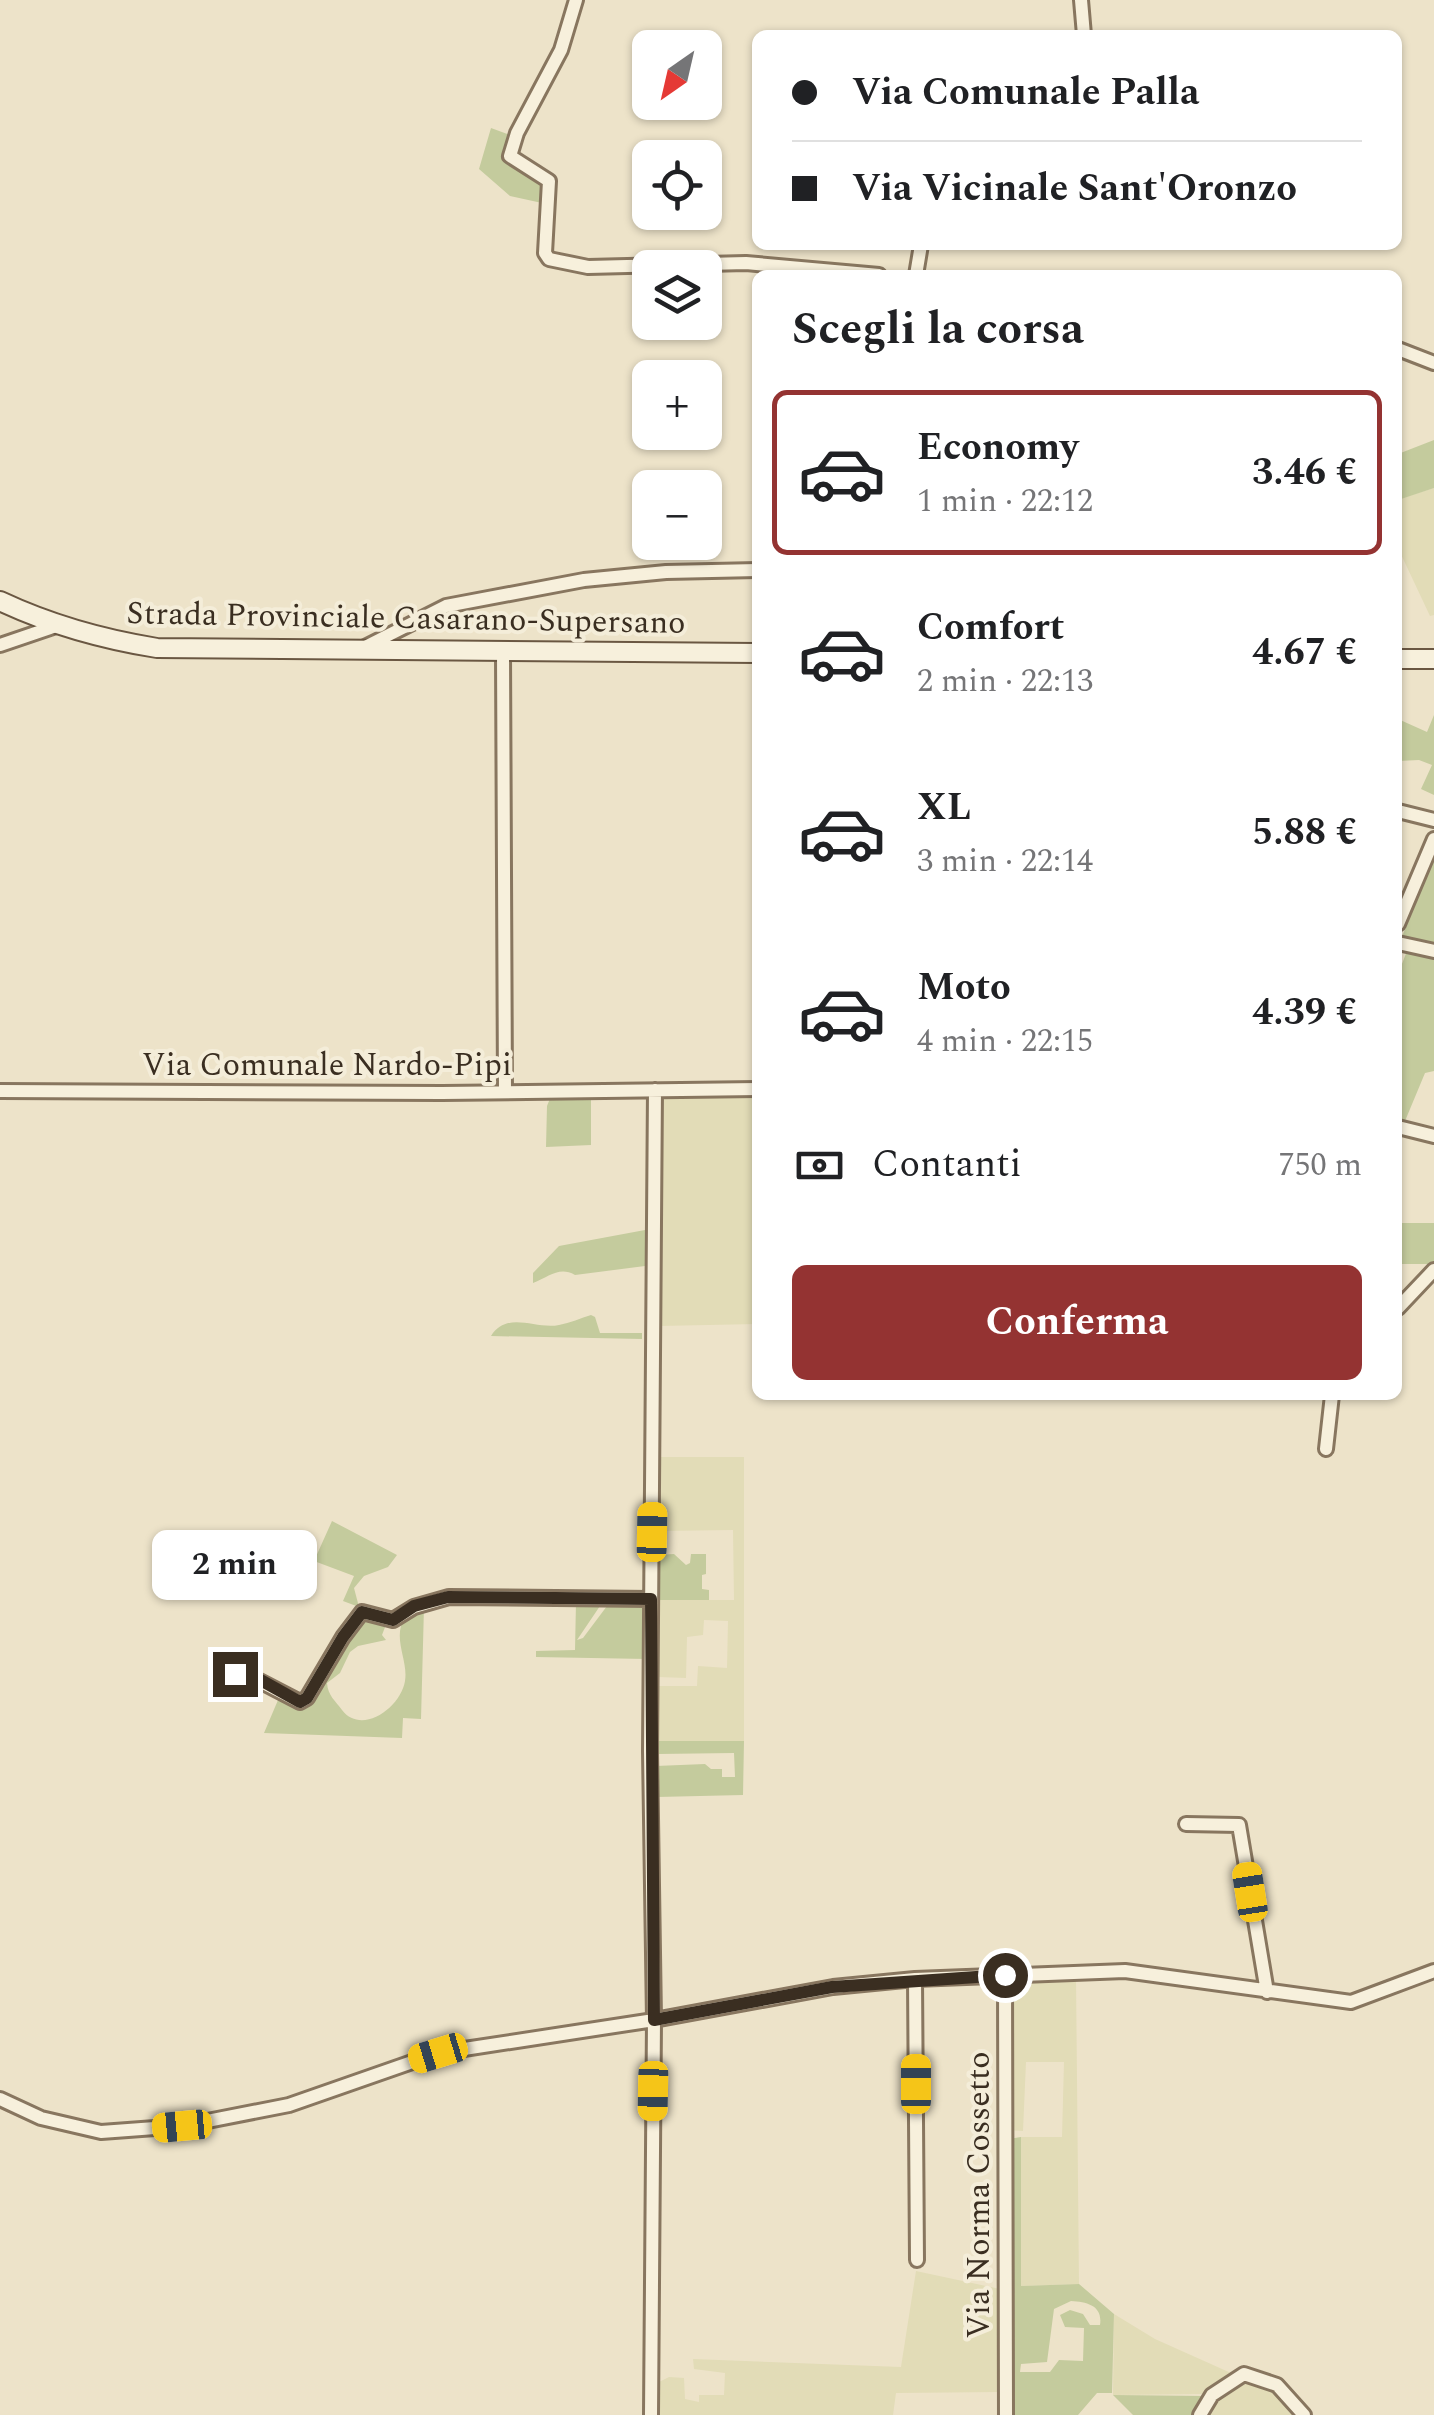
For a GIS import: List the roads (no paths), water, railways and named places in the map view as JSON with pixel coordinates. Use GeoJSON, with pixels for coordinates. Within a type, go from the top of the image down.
{"type":"FeatureCollection","features":[{"type":"Feature","properties":{"kind":"main road","name":"Strada Provinciale Casarano-Supersano"},"geometry":{"type":"LineString","coordinates":[[0,602],[56,626],[103,640],[157,648],[752,653]]}},
{"type":"Feature","properties":{"kind":"main road"},"geometry":{"type":"LineString","coordinates":[[1402,659],[1434,659]]}},
{"type":"Feature","properties":{"kind":"street"},"geometry":{"type":"LineString","coordinates":[[576,0],[561,50],[517,134],[510,156],[549,181],[545,252],[550,259],[588,266],[746,263],[824,270]]}},
{"type":"Feature","properties":{"kind":"street"},"geometry":{"type":"LineString","coordinates":[[1081,0],[1084,30]]}},
{"type":"Feature","properties":{"kind":"street"},"geometry":{"type":"LineString","coordinates":[[1402,350],[1434,362]]}},
{"type":"Feature","properties":{"kind":"street"},"geometry":{"type":"LineString","coordinates":[[358,650],[446,606],[584,580],[666,572],[752,570]]}},
{"type":"Feature","properties":{"kind":"street"},"geometry":{"type":"LineString","coordinates":[[0,645],[56,626]]}},
{"type":"Feature","properties":{"kind":"street"},"geometry":{"type":"LineString","coordinates":[[502,653],[505,1091]]}},
{"type":"Feature","properties":{"kind":"street"},"geometry":{"type":"LineString","coordinates":[[1402,812],[1434,820]]}},
{"type":"Feature","properties":{"kind":"street"},"geometry":{"type":"LineString","coordinates":[[1402,915],[1434,839]]}},
{"type":"Feature","properties":{"kind":"street"},"geometry":{"type":"LineString","coordinates":[[1402,944],[1434,952]]}},
{"type":"Feature","properties":{"kind":"street","name":"Via Comunale Nardo-Pipi"},"geometry":{"type":"LineString","coordinates":[[0,1091],[752,1089]]}},
{"type":"Feature","properties":{"kind":"street"},"geometry":{"type":"LineString","coordinates":[[651,2415],[655,1090]]}},
{"type":"Feature","properties":{"kind":"street"},"geometry":{"type":"LineString","coordinates":[[1402,1128],[1434,1136]]}},
{"type":"Feature","properties":{"kind":"street"},"geometry":{"type":"LineString","coordinates":[[1402,1304],[1434,1270]]}},
{"type":"Feature","properties":{"kind":"street"},"geometry":{"type":"LineString","coordinates":[[1326,1449],[1331,1400]]}},
{"type":"Feature","properties":{"kind":"street"},"geometry":{"type":"LineString","coordinates":[[228,1692],[240,1671],[300,1702],[307,1698],[362,1612],[393,1620],[414,1606],[448,1597],[651,1599]]}},
{"type":"Feature","properties":{"kind":"street"},"geometry":{"type":"LineString","coordinates":[[1186,1824],[1239,1825],[1267,1992]]}},
{"type":"Feature","properties":{"kind":"street"},"geometry":{"type":"LineString","coordinates":[[0,2099],[41,2118],[101,2132],[182,2126],[289,2105],[438,2053],[654,2020],[832,1987],[915,1979],[1126,1971],[1351,2002],[1434,1971]]}},
{"type":"Feature","properties":{"kind":"street","name":"Via Norma Cossetto"},"geometry":{"type":"LineString","coordinates":[[1005,1975],[1006,2415]]}},
{"type":"Feature","properties":{"kind":"street"},"geometry":{"type":"LineString","coordinates":[[915,1979],[917,2260]]}},
{"type":"Feature","properties":{"kind":"street"},"geometry":{"type":"LineString","coordinates":[[1200,2415],[1212,2395],[1244,2374],[1277,2385],[1304,2415]]}}]}
